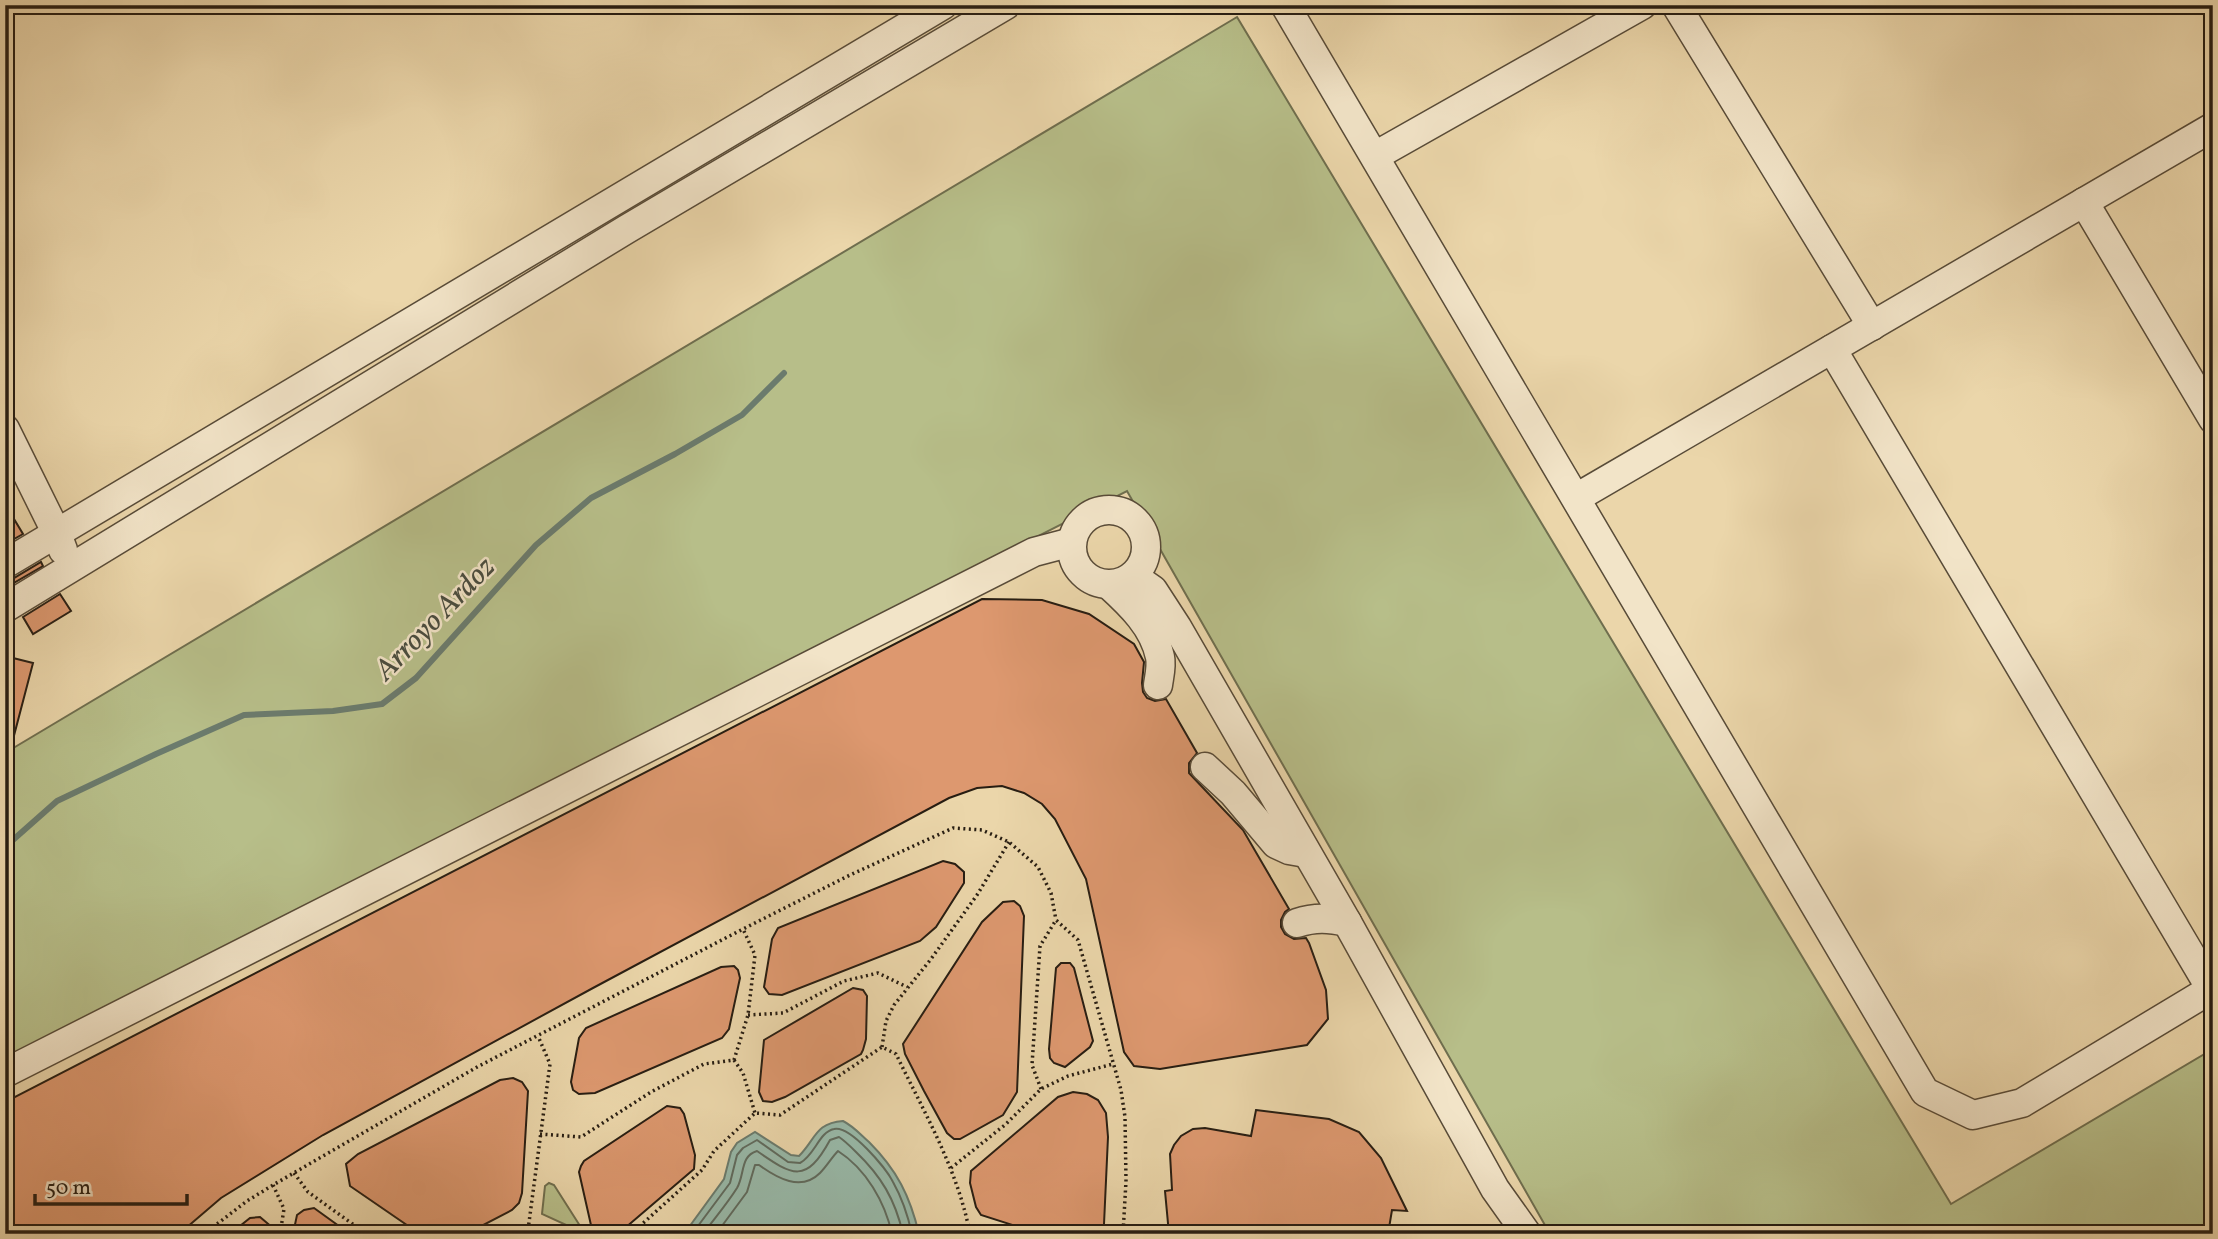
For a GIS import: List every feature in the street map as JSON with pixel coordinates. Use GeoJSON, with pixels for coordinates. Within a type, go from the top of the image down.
{"type":"FeatureCollection","features":[{"type":"Feature","properties":{"kind":"street"},"geometry":{"type":"LineString","coordinates":[[5,564],[943,5]]}},
{"type":"Feature","properties":{"kind":"street"},"geometry":{"type":"LineString","coordinates":[[5,608],[628,229],[1006,5]]}},
{"type":"Feature","properties":{"kind":"street"},"geometry":{"type":"LineString","coordinates":[[1285,5],[1925,1092],[1973,1115],[2022,1103],[2212,988],[1832,349]]}},
{"type":"Feature","properties":{"kind":"street"},"geometry":{"type":"LineString","coordinates":[[1374,156],[1642,5]]}},
{"type":"Feature","properties":{"kind":"street"},"geometry":{"type":"LineString","coordinates":[[1676,5],[1872,326]]}},
{"type":"Feature","properties":{"kind":"street"},"geometry":{"type":"LineString","coordinates":[[1576,498],[2213,127]]}},
{"type":"Feature","properties":{"kind":"street"},"geometry":{"type":"LineString","coordinates":[[2084,202],[2213,419]]}},
{"type":"Feature","properties":{"kind":"street"},"geometry":{"type":"LineString","coordinates":[[5,429],[57,534],[70,569]]}},
{"type":"Feature","properties":{"kind":"street"},"geometry":{"type":"LineString","coordinates":[[1121,580],[1141,567],[1146,544],[1143,532],[1136,522],[1116,511],[1093,514],[1083,521],[1072,542],[1077,567],[1097,582],[1121,580],[1153,590],[1347,922],[1505,1204],[1527,1234]]}},
{"type":"Feature","properties":{"kind":"street"},"geometry":{"type":"LineString","coordinates":[[5,1073],[1034,552],[1072,542]]}},
{"type":"Feature","properties":{"kind":"street"},"geometry":{"type":"LineString","coordinates":[[1121,580],[1130,604],[1152,633],[1161,660],[1158,685]]}},
{"type":"Feature","properties":{"kind":"street"},"geometry":{"type":"LineString","coordinates":[[1205,767],[1233,793],[1276,844],[1306,853]]}},
{"type":"Feature","properties":{"kind":"street"},"geometry":{"type":"LineString","coordinates":[[1297,923],[1326,918],[1347,922]]}},
{"type":"Feature","properties":{"kind":"street"},"geometry":{"type":"LineString","coordinates":[[1505,1204],[1512,1234]]}},
{"type":"Feature","properties":{"kind":"path"},"geometry":{"type":"LineString","coordinates":[[204,1234],[247,1201],[480,1066],[850,875],[953,828],[982,830],[1009,842],[1038,867],[1051,893],[1056,920],[1079,940],[1121,1090],[1125,1117],[1126,1181],[1123,1234]]}},
{"type":"Feature","properties":{"kind":"path"},"geometry":{"type":"LineString","coordinates":[[631,1234],[702,1170],[714,1151],[755,1113],[780,1115],[882,1047],[886,1021],[894,1005],[932,959],[977,895],[1009,842]]}},
{"type":"Feature","properties":{"kind":"path"},"geometry":{"type":"LineString","coordinates":[[1041,1089],[1032,1065],[1040,946],[1056,920]]}},
{"type":"Feature","properties":{"kind":"path"},"geometry":{"type":"LineString","coordinates":[[734,1060],[748,1015],[755,955],[743,929]]}},
{"type":"Feature","properties":{"kind":"path"},"geometry":{"type":"LineString","coordinates":[[748,1015],[783,1013],[844,981],[878,974],[907,987]]}},
{"type":"Feature","properties":{"kind":"path"},"geometry":{"type":"LineString","coordinates":[[528,1230],[550,1064],[538,1036]]}},
{"type":"Feature","properties":{"kind":"path"},"geometry":{"type":"LineString","coordinates":[[882,1047],[896,1054],[951,1168],[970,1233],[1003,1234]]}},
{"type":"Feature","properties":{"kind":"path"},"geometry":{"type":"LineString","coordinates":[[734,1060],[743,1073],[755,1113]]}},
{"type":"Feature","properties":{"kind":"path"},"geometry":{"type":"LineString","coordinates":[[540,1134],[581,1137],[651,1092],[704,1064],[734,1060]]}},
{"type":"Feature","properties":{"kind":"path"},"geometry":{"type":"LineString","coordinates":[[951,1168],[1006,1124],[1041,1089],[1068,1076],[1113,1064]]}},
{"type":"Feature","properties":{"kind":"path"},"geometry":{"type":"LineString","coordinates":[[295,1173],[308,1192],[369,1234]]}},
{"type":"Feature","properties":{"kind":"path"},"geometry":{"type":"LineString","coordinates":[[274,1185],[284,1209],[280,1234]]}},
{"type":"Feature","properties":{"kind":"path"},"geometry":{"type":"LineString","coordinates":[[352,1234],[354,1225]]}},
{"type":"Feature","properties":{"kind":"path"},"geometry":{"type":"LineString","coordinates":[[508,1234],[528,1230],[541,1234]]}},
{"type":"Feature","properties":{"kind":"green space"},"geometry":{"type":"Polygon","coordinates":[[[1237,17],[1951,1204],[2213,1049],[2213,1234],[1550,1234],[1127,491],[5,1060],[5,753],[1237,17]]]}},
{"type":"Feature","properties":{"kind":"green space"},"geometry":{"type":"Polygon","coordinates":[[[549,1183],[554,1185],[582,1229],[577,1230],[542,1214],[545,1186],[549,1183]]]}},
{"type":"Feature","properties":{"kind":"water"},"geometry":{"type":"Polygon","coordinates":[[[843,1121],[869,1142],[895,1173],[907,1196],[919,1234],[684,1234],[724,1179],[731,1152],[737,1143],[755,1132],[791,1155],[799,1156],[821,1128],[843,1121]]]}},
{"type":"Feature","properties":{"kind":"building"},"geometry":{"type":"Polygon","coordinates":[[[5,504],[23,534],[5,544],[5,504]]]}},
{"type":"Feature","properties":{"kind":"building"},"geometry":{"type":"Polygon","coordinates":[[[41,562],[43,566],[5,588],[5,581],[41,562]]]}},
{"type":"Feature","properties":{"kind":"building"},"geometry":{"type":"Polygon","coordinates":[[[60,594],[71,611],[33,634],[23,617],[60,594]]]}},
{"type":"Feature","properties":{"kind":"building"},"geometry":{"type":"Polygon","coordinates":[[[982,599],[1042,600],[1089,614],[1134,644],[1144,662],[1143,692],[1147,698],[1155,701],[1166,699],[1197,753],[1189,763],[1189,773],[1243,830],[1289,909],[1281,920],[1285,934],[1294,939],[1306,938],[1309,943],[1326,990],[1328,1019],[1307,1045],[1160,1069],[1134,1066],[1124,1052],[1086,879],[1055,819],[1042,804],[1024,793],[1002,786],[977,788],[949,798],[323,1135],[221,1198],[179,1234],[5,1234],[5,1102],[982,599]]]}},
{"type":"Feature","properties":{"kind":"building"},"geometry":{"type":"Polygon","coordinates":[[[5,656],[33,663],[11,747],[5,746],[5,656]]]}},
{"type":"Feature","properties":{"kind":"building"},"geometry":{"type":"Polygon","coordinates":[[[943,861],[955,864],[964,872],[964,883],[936,927],[920,941],[782,995],[769,994],[764,987],[772,939],[778,928],[943,861]]]}},
{"type":"Feature","properties":{"kind":"building"},"geometry":{"type":"Polygon","coordinates":[[[1014,901],[1020,906],[1024,916],[1017,1092],[1003,1115],[960,1139],[954,1139],[947,1133],[924,1091],[905,1054],[903,1044],[982,922],[1003,902],[1014,901]]]}},
{"type":"Feature","properties":{"kind":"building"},"geometry":{"type":"Polygon","coordinates":[[[1061,963],[1070,963],[1074,968],[1093,1041],[1090,1047],[1065,1067],[1054,1063],[1049,1049],[1056,968],[1061,963]]]}},
{"type":"Feature","properties":{"kind":"building"},"geometry":{"type":"Polygon","coordinates":[[[734,966],[740,978],[729,1029],[722,1038],[595,1093],[579,1094],[573,1090],[571,1082],[579,1038],[586,1028],[721,967],[734,966]]]}},
{"type":"Feature","properties":{"kind":"building"},"geometry":{"type":"Polygon","coordinates":[[[853,988],[863,990],[867,996],[866,1039],[861,1054],[785,1097],[772,1102],[763,1101],[759,1092],[764,1040],[853,988]]]}},
{"type":"Feature","properties":{"kind":"building"},"geometry":{"type":"Polygon","coordinates":[[[513,1078],[522,1082],[528,1091],[522,1193],[519,1203],[512,1210],[466,1234],[420,1234],[350,1186],[346,1164],[358,1154],[500,1080],[513,1078]]]}},
{"type":"Feature","properties":{"kind":"building"},"geometry":{"type":"Polygon","coordinates":[[[1073,1092],[1087,1094],[1098,1100],[1106,1113],[1108,1137],[1104,1224],[1101,1234],[1041,1234],[981,1215],[976,1207],[970,1183],[971,1171],[1058,1097],[1073,1092]]]}},
{"type":"Feature","properties":{"kind":"building"},"geometry":{"type":"Polygon","coordinates":[[[667,1106],[680,1108],[684,1114],[695,1155],[694,1169],[618,1234],[593,1234],[579,1172],[581,1166],[584,1161],[667,1106]]]}},
{"type":"Feature","properties":{"kind":"building"},"geometry":{"type":"Polygon","coordinates":[[[1256,1110],[1329,1119],[1359,1132],[1381,1158],[1407,1211],[1392,1210],[1388,1234],[1169,1234],[1165,1191],[1172,1190],[1170,1154],[1174,1145],[1181,1136],[1193,1129],[1205,1128],[1251,1136],[1256,1110]]]}},
{"type":"Feature","properties":{"kind":"building"},"geometry":{"type":"Polygon","coordinates":[[[314,1208],[350,1234],[293,1234],[297,1215],[314,1208]]]}},
{"type":"Feature","properties":{"kind":"building"},"geometry":{"type":"Polygon","coordinates":[[[260,1217],[280,1234],[230,1234],[250,1218],[260,1217]]]}},
{"type":"Feature","properties":{"kind":"waterway","name":"Arroyo Ardoz"},"geometry":{"type":"LineString","coordinates":[[5,847],[57,801],[244,715],[333,711],[382,704],[416,678],[536,545],[591,498],[742,415],[784,373]]}}]}
